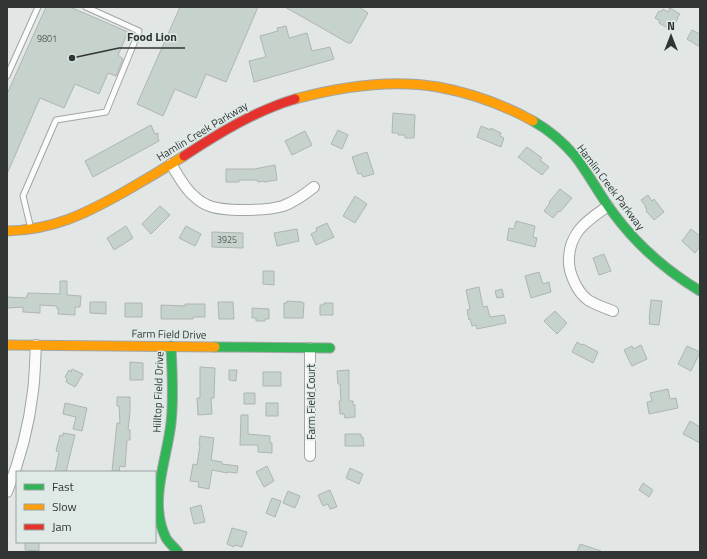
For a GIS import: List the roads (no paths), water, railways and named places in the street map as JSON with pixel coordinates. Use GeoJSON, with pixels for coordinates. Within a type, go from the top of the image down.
{"type":"FeatureCollection","features":[{"type":"Feature","properties":{"kind":"street","name":"Hamlin Creek Parkway"},"geometry":{"type":"LineString","coordinates":[[7,231],[31,230],[52,225],[83,214],[135,186],[236,123],[280,104],[309,95],[345,89],[383,85],[412,85],[446,89],[479,98],[529,119],[548,130],[564,144],[578,160],[608,206],[630,235],[670,271],[700,291]]}},
{"type":"Feature","properties":{"kind":"street"},"geometry":{"type":"LineString","coordinates":[[171,164],[184,185],[194,196],[207,205],[221,209],[264,209],[282,206],[299,198],[314,187]]}},
{"type":"Feature","properties":{"kind":"street"},"geometry":{"type":"LineString","coordinates":[[608,206],[590,219],[579,230],[571,245],[568,260],[571,275],[577,288],[587,299],[600,307],[614,312]]}},
{"type":"Feature","properties":{"kind":"street","name":"Farm Field Drive"},"geometry":{"type":"LineString","coordinates":[[7,345],[330,348]]}},
{"type":"Feature","properties":{"kind":"street"},"geometry":{"type":"LineString","coordinates":[[7,492],[16,470],[27,429],[33,390],[36,345]]}},
{"type":"Feature","properties":{"kind":"street","name":"Hilltop Field Drive"},"geometry":{"type":"LineString","coordinates":[[171,346],[171,422],[168,448],[158,495],[158,510],[162,530],[167,539],[178,552]]}},
{"type":"Feature","properties":{"kind":"street","name":"Farm Field Court"},"geometry":{"type":"LineString","coordinates":[[310,348],[310,456]]}},
{"type":"Feature","properties":{"kind":"lane"},"geometry":{"type":"LineString","coordinates":[[7,76],[38,7]]}},
{"type":"Feature","properties":{"kind":"lane"},"geometry":{"type":"LineString","coordinates":[[31,230],[23,196],[56,120],[106,112],[139,31],[86,7]]}},
{"type":"Feature","properties":{"kind":"place","name":"Food Lion"},"geometry":{"type":"Point","coordinates":[72,58]}}]}
